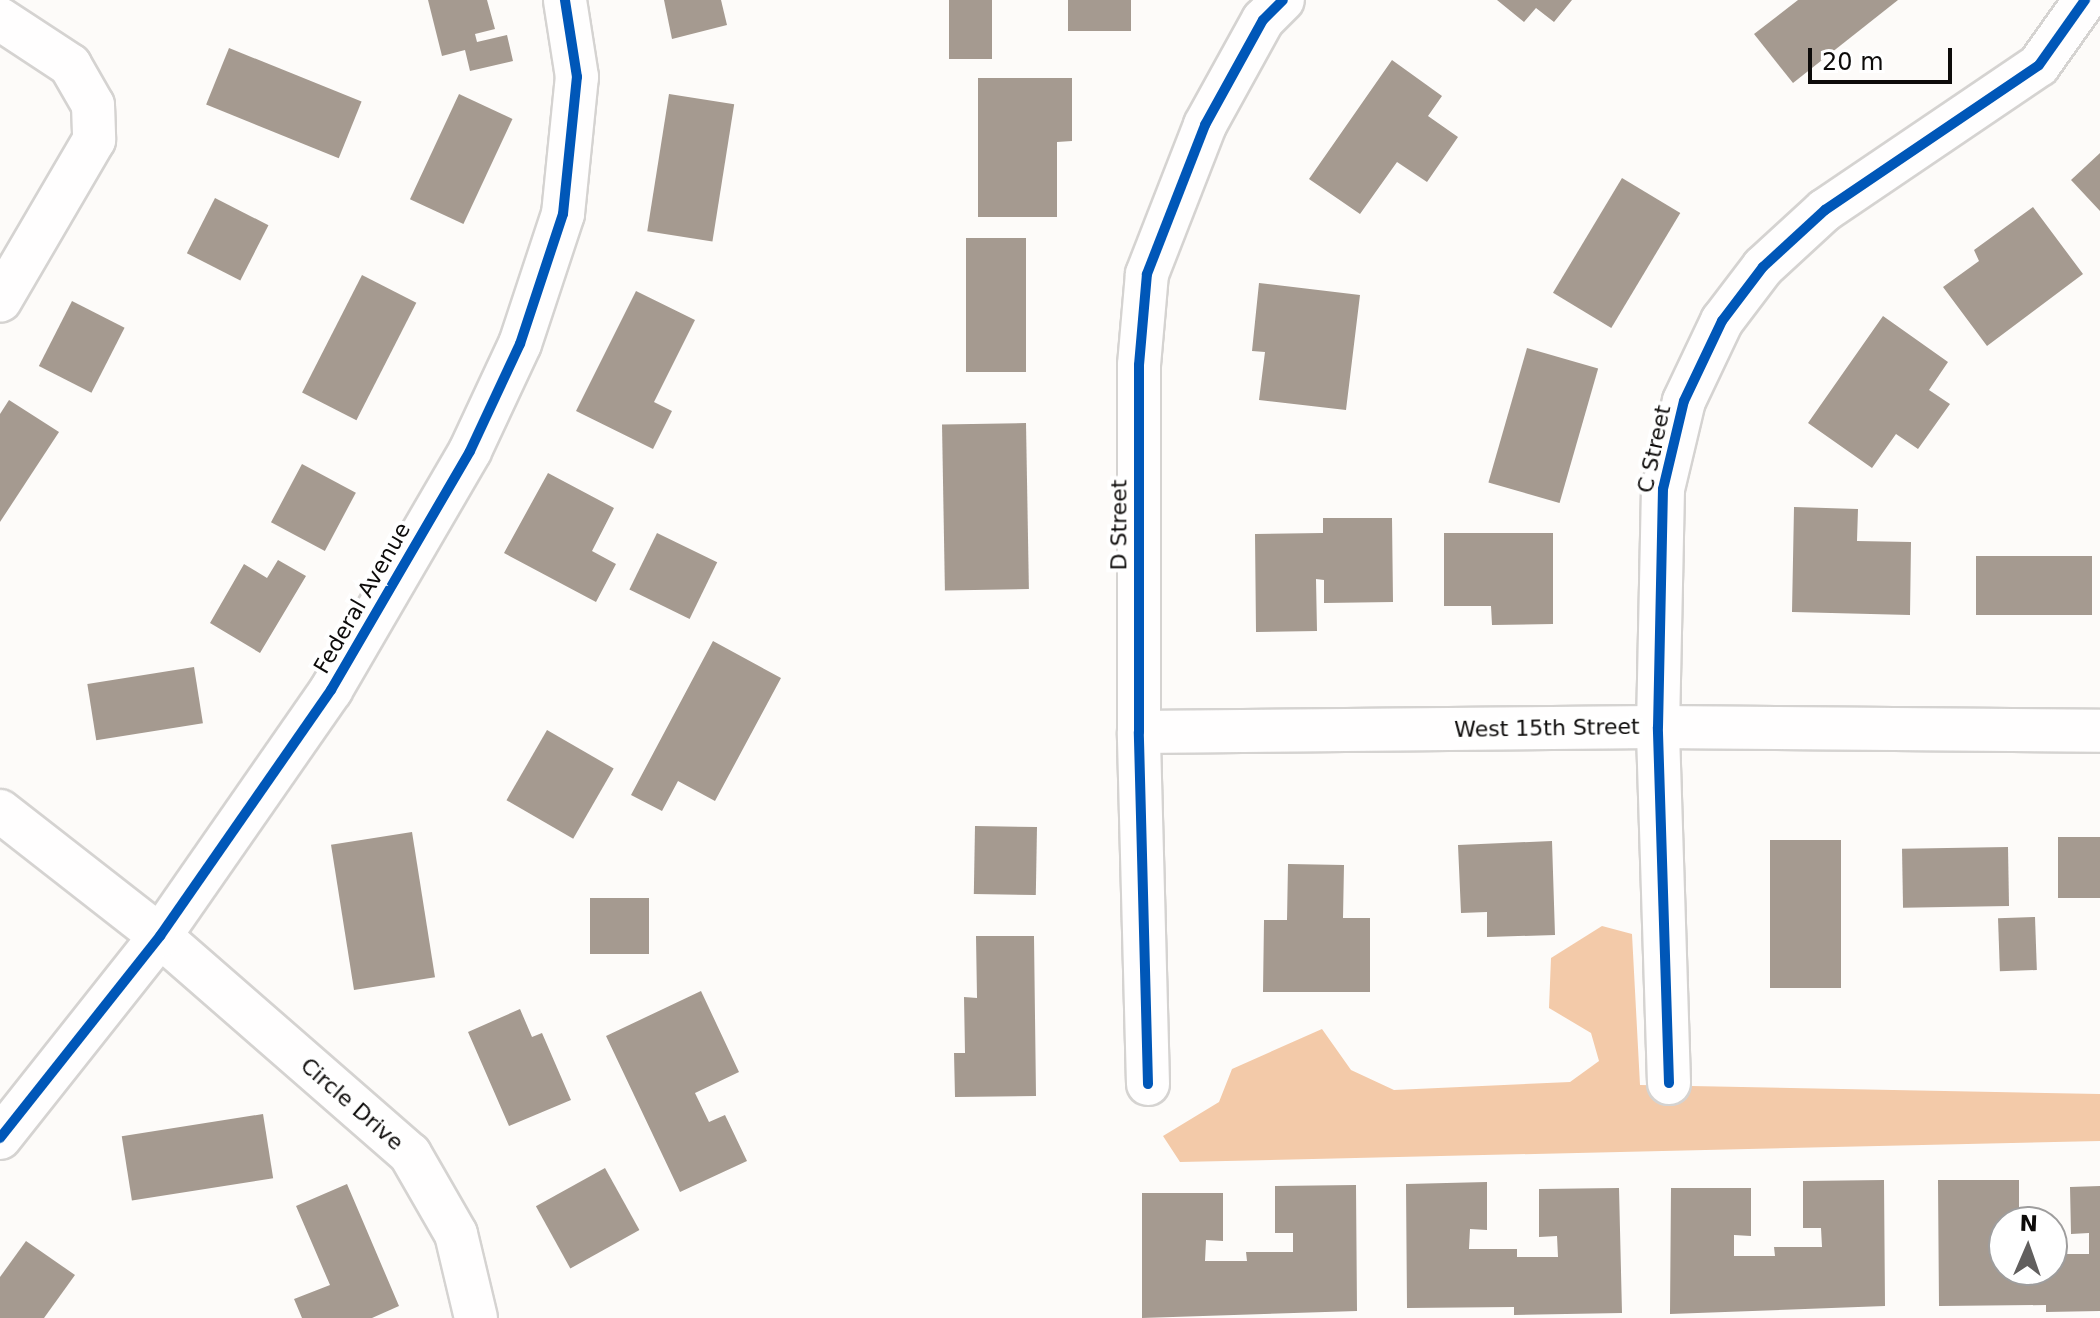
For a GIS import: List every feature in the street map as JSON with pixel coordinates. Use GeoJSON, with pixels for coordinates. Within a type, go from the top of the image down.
{"type":"FeatureCollection","features":[{"type":"Feature","properties":{"kind":"street","name":"Federal Avenue"},"geometry":{"type":"LineString","coordinates":[[0,1138],[160,936],[331,690],[470,451],[520,344],[563,214],[577,77],[565,0]]}},
{"type":"Feature","properties":{"kind":"street","name":"D Street"},"geometry":{"type":"LineString","coordinates":[[1148,1084],[1139,732],[1139,365],[1147,274],[1205,125],[1263,20],[1283,0]]}},
{"type":"Feature","properties":{"kind":"street","name":"C Street"},"geometry":{"type":"LineString","coordinates":[[1669,1083],[1658,727],[1663,489],[1684,401],[1722,321],[1763,267],[1825,210],[2039,65],[2085,0]]}},
{"type":"Feature","properties":{"kind":"street"},"geometry":{"type":"LineString","coordinates":[[0,19],[70,65],[93,105],[94,140],[0,301]]}},
{"type":"Feature","properties":{"kind":"street","name":"West 15th Street"},"geometry":{"type":"LineString","coordinates":[[1139,732],[1658,727],[2100,731]]}},
{"type":"Feature","properties":{"kind":"street","name":"Circle Drive"},"geometry":{"type":"LineString","coordinates":[[0,811],[160,936],[410,1154],[456,1234],[476,1318]]}},
{"type":"Feature","properties":{"kind":"shaded area"},"geometry":{"type":"Polygon","coordinates":[[[1602,926],[1632,934],[1640,1085],[2100,1094],[2100,1141],[1180,1162],[1163,1136],[1219,1102],[1232,1069],[1322,1029],[1351,1070],[1394,1090],[1570,1082],[1599,1061],[1591,1033],[1549,1008],[1551,958],[1602,926]]]}},
{"type":"Feature","properties":{"kind":"building"},"geometry":{"type":"Polygon","coordinates":[[[428,0],[487,0],[495,29],[475,34],[477,42],[507,35],[513,61],[470,71],[465,50],[442,56],[428,0]]]}},
{"type":"Feature","properties":{"kind":"building"},"geometry":{"type":"Polygon","coordinates":[[[664,0],[721,0],[727,25],[672,39],[664,0]]]}},
{"type":"Feature","properties":{"kind":"building"},"geometry":{"type":"Polygon","coordinates":[[[949,0],[992,0],[992,59],[949,59],[949,0]]]}},
{"type":"Feature","properties":{"kind":"building"},"geometry":{"type":"Polygon","coordinates":[[[1068,0],[1131,0],[1131,31],[1068,31],[1068,0]]]}},
{"type":"Feature","properties":{"kind":"building"},"geometry":{"type":"Polygon","coordinates":[[[1497,0],[1572,0],[1554,22],[1536,8],[1524,22],[1497,0]]]}},
{"type":"Feature","properties":{"kind":"building"},"geometry":{"type":"Polygon","coordinates":[[[1798,0],[1898,0],[1793,83],[1754,34],[1798,0]]]}},
{"type":"Feature","properties":{"kind":"building"},"geometry":{"type":"Polygon","coordinates":[[[229,48],[362,102],[339,158],[206,105],[229,48]]]}},
{"type":"Feature","properties":{"kind":"building"},"geometry":{"type":"Polygon","coordinates":[[[1392,60],[1442,96],[1428,116],[1458,137],[1427,182],[1397,162],[1360,214],[1309,179],[1392,60]]]}},
{"type":"Feature","properties":{"kind":"building"},"geometry":{"type":"Polygon","coordinates":[[[978,78],[1072,78],[1072,141],[1057,142],[1057,217],[978,217],[978,78]]]}},
{"type":"Feature","properties":{"kind":"building"},"geometry":{"type":"Polygon","coordinates":[[[459,94],[512,119],[463,224],[410,199],[459,94]]]}},
{"type":"Feature","properties":{"kind":"building"},"geometry":{"type":"Polygon","coordinates":[[[669,94],[734,104],[712,242],[647,231],[669,94]]]}},
{"type":"Feature","properties":{"kind":"building"},"geometry":{"type":"Polygon","coordinates":[[[2100,153],[2100,211],[2071,180],[2100,153]]]}},
{"type":"Feature","properties":{"kind":"building"},"geometry":{"type":"Polygon","coordinates":[[[1622,178],[1680,213],[1611,328],[1553,293],[1622,178]]]}},
{"type":"Feature","properties":{"kind":"building"},"geometry":{"type":"Polygon","coordinates":[[[215,198],[268,225],[240,280],[187,253],[215,198]]]}},
{"type":"Feature","properties":{"kind":"building"},"geometry":{"type":"Polygon","coordinates":[[[2033,207],[2083,274],[1987,346],[1943,287],[1979,261],[1974,250],[2033,207]]]}},
{"type":"Feature","properties":{"kind":"building"},"geometry":{"type":"Polygon","coordinates":[[[966,238],[1026,238],[1026,372],[966,372],[966,238]]]}},
{"type":"Feature","properties":{"kind":"building"},"geometry":{"type":"Polygon","coordinates":[[[362,275],[416,303],[356,420],[302,393],[362,275]]]}},
{"type":"Feature","properties":{"kind":"building"},"geometry":{"type":"Polygon","coordinates":[[[1259,283],[1360,295],[1346,410],[1259,400],[1265,352],[1252,351],[1259,283]]]}},
{"type":"Feature","properties":{"kind":"building"},"geometry":{"type":"Polygon","coordinates":[[[636,291],[695,320],[654,402],[672,411],[653,449],[576,411],[636,291]]]}},
{"type":"Feature","properties":{"kind":"building"},"geometry":{"type":"Polygon","coordinates":[[[72,301],[125,328],[91,393],[39,366],[72,301]]]}},
{"type":"Feature","properties":{"kind":"building"},"geometry":{"type":"Polygon","coordinates":[[[1883,316],[1948,362],[1929,390],[1950,404],[1918,449],[1896,434],[1872,468],[1808,423],[1883,316]]]}},
{"type":"Feature","properties":{"kind":"building"},"geometry":{"type":"Polygon","coordinates":[[[1527,348],[1598,368],[1560,503],[1488,483],[1527,348]]]}},
{"type":"Feature","properties":{"kind":"building"},"geometry":{"type":"Polygon","coordinates":[[[9,400],[59,432],[0,522],[0,414],[9,400]]]}},
{"type":"Feature","properties":{"kind":"building"},"geometry":{"type":"Polygon","coordinates":[[[1026,423],[1029,589],[945,590],[942,424],[1026,423]]]}},
{"type":"Feature","properties":{"kind":"building"},"geometry":{"type":"Polygon","coordinates":[[[302,464],[356,493],[325,551],[271,522],[302,464]]]}},
{"type":"Feature","properties":{"kind":"building"},"geometry":{"type":"Polygon","coordinates":[[[548,473],[614,508],[592,551],[616,564],[596,602],[504,553],[548,473]]]}},
{"type":"Feature","properties":{"kind":"building"},"geometry":{"type":"Polygon","coordinates":[[[1794,507],[1858,509],[1857,541],[1911,542],[1910,615],[1792,612],[1794,507]]]}},
{"type":"Feature","properties":{"kind":"building"},"geometry":{"type":"Polygon","coordinates":[[[1323,518],[1392,518],[1393,602],[1324,603],[1324,580],[1316,579],[1317,631],[1256,632],[1255,534],[1323,533],[1323,518]]]}},
{"type":"Feature","properties":{"kind":"building"},"geometry":{"type":"Polygon","coordinates":[[[657,533],[717,562],[690,619],[629,590],[657,533]]]}},
{"type":"Feature","properties":{"kind":"building"},"geometry":{"type":"Polygon","coordinates":[[[1444,533],[1553,533],[1553,624],[1492,625],[1491,606],[1444,606],[1444,533]]]}},
{"type":"Feature","properties":{"kind":"building"},"geometry":{"type":"Polygon","coordinates":[[[1976,556],[2092,556],[2092,615],[1976,615],[1976,556]]]}},
{"type":"Feature","properties":{"kind":"building"},"geometry":{"type":"Polygon","coordinates":[[[278,560],[306,576],[260,653],[210,623],[244,564],[267,578],[278,560]]]}},
{"type":"Feature","properties":{"kind":"building"},"geometry":{"type":"Polygon","coordinates":[[[713,641],[781,678],[715,801],[678,781],[662,811],[631,795],[713,641]]]}},
{"type":"Feature","properties":{"kind":"building"},"geometry":{"type":"Polygon","coordinates":[[[194,667],[203,723],[96,740],[87,684],[194,667]]]}},
{"type":"Feature","properties":{"kind":"building"},"geometry":{"type":"Polygon","coordinates":[[[547,730],[614,768],[573,839],[506,800],[547,730]]]}},
{"type":"Feature","properties":{"kind":"building"},"geometry":{"type":"Polygon","coordinates":[[[975,826],[1037,827],[1036,895],[974,894],[975,826]]]}},
{"type":"Feature","properties":{"kind":"building"},"geometry":{"type":"Polygon","coordinates":[[[412,832],[435,977],[354,990],[331,845],[412,832]]]}},
{"type":"Feature","properties":{"kind":"building"},"geometry":{"type":"Polygon","coordinates":[[[2058,837],[2100,837],[2100,898],[2058,898],[2058,837]]]}},
{"type":"Feature","properties":{"kind":"building"},"geometry":{"type":"Polygon","coordinates":[[[1770,840],[1841,840],[1841,988],[1770,988],[1770,840]]]}},
{"type":"Feature","properties":{"kind":"building"},"geometry":{"type":"Polygon","coordinates":[[[1552,841],[1555,935],[1487,937],[1487,912],[1461,913],[1458,845],[1552,841]]]}},
{"type":"Feature","properties":{"kind":"building"},"geometry":{"type":"Polygon","coordinates":[[[2008,847],[2009,906],[1903,908],[1902,849],[2008,847]]]}},
{"type":"Feature","properties":{"kind":"building"},"geometry":{"type":"Polygon","coordinates":[[[1288,864],[1344,865],[1343,918],[1370,918],[1370,992],[1263,992],[1264,920],[1287,920],[1288,864]]]}},
{"type":"Feature","properties":{"kind":"building"},"geometry":{"type":"Polygon","coordinates":[[[590,898],[649,898],[649,954],[590,954],[590,898]]]}},
{"type":"Feature","properties":{"kind":"building"},"geometry":{"type":"Polygon","coordinates":[[[2035,917],[2037,970],[2000,971],[1998,918],[2035,917]]]}},
{"type":"Feature","properties":{"kind":"building"},"geometry":{"type":"Polygon","coordinates":[[[976,936],[1034,936],[1036,1096],[955,1097],[954,1053],[965,1053],[964,997],[977,998],[976,936]]]}},
{"type":"Feature","properties":{"kind":"building"},"geometry":{"type":"Polygon","coordinates":[[[701,991],[739,1072],[695,1093],[709,1122],[725,1115],[747,1161],[680,1192],[606,1036],[701,991]]]}},
{"type":"Feature","properties":{"kind":"building"},"geometry":{"type":"Polygon","coordinates":[[[520,1009],[532,1037],[542,1033],[571,1100],[509,1126],[468,1032],[520,1009]]]}},
{"type":"Feature","properties":{"kind":"building"},"geometry":{"type":"Polygon","coordinates":[[[263,1114],[273,1178],[132,1201],[122,1136],[263,1114]]]}},
{"type":"Feature","properties":{"kind":"building"},"geometry":{"type":"Polygon","coordinates":[[[605,1168],[639,1230],[570,1268],[536,1206],[605,1168]]]}},
{"type":"Feature","properties":{"kind":"building"},"geometry":{"type":"Polygon","coordinates":[[[1884,1180],[1885,1306],[1670,1314],[1671,1188],[1751,1188],[1751,1236],[1734,1235],[1734,1256],[1775,1256],[1774,1247],[1822,1247],[1821,1228],[1803,1228],[1803,1181],[1884,1180]]]}},
{"type":"Feature","properties":{"kind":"building"},"geometry":{"type":"Polygon","coordinates":[[[1938,1180],[2019,1180],[2019,1206],[1988,1206],[1988,1286],[2068,1286],[2068,1254],[2089,1254],[2089,1233],[2071,1234],[2070,1187],[2100,1186],[2100,1311],[2046,1312],[2046,1305],[1939,1306],[1938,1180]]]}},
{"type":"Feature","properties":{"kind":"building"},"geometry":{"type":"Polygon","coordinates":[[[1487,1182],[1487,1230],[1470,1229],[1469,1249],[1517,1249],[1517,1257],[1558,1257],[1557,1236],[1539,1237],[1539,1189],[1619,1188],[1622,1313],[1514,1315],[1514,1307],[1407,1308],[1406,1184],[1487,1182]]]}},
{"type":"Feature","properties":{"kind":"building"},"geometry":{"type":"Polygon","coordinates":[[[347,1184],[399,1306],[372,1318],[302,1318],[294,1299],[330,1285],[296,1206],[347,1184]]]}},
{"type":"Feature","properties":{"kind":"building"},"geometry":{"type":"Polygon","coordinates":[[[1356,1185],[1357,1311],[1142,1318],[1142,1193],[1223,1193],[1223,1241],[1206,1240],[1205,1261],[1247,1261],[1246,1252],[1293,1252],[1293,1233],[1275,1233],[1275,1186],[1356,1185]]]}},
{"type":"Feature","properties":{"kind":"building"},"geometry":{"type":"Polygon","coordinates":[[[26,1241],[75,1275],[44,1318],[0,1318],[0,1277],[26,1241]]]}},
{"type":"Feature","properties":{"kind":"cycle path"},"geometry":{"type":"LineString","coordinates":[[0,1138],[160,936],[331,690],[470,451],[520,344],[563,214],[577,77],[565,0]]}},
{"type":"Feature","properties":{"kind":"cycle path"},"geometry":{"type":"LineString","coordinates":[[1148,1084],[1139,732],[1139,365],[1147,274],[1205,125],[1263,20],[1283,0]]}},
{"type":"Feature","properties":{"kind":"cycle path"},"geometry":{"type":"LineString","coordinates":[[1669,1083],[1658,727],[1663,489],[1684,401],[1722,321],[1763,267],[1825,210],[2039,65],[2085,0]]}}]}
